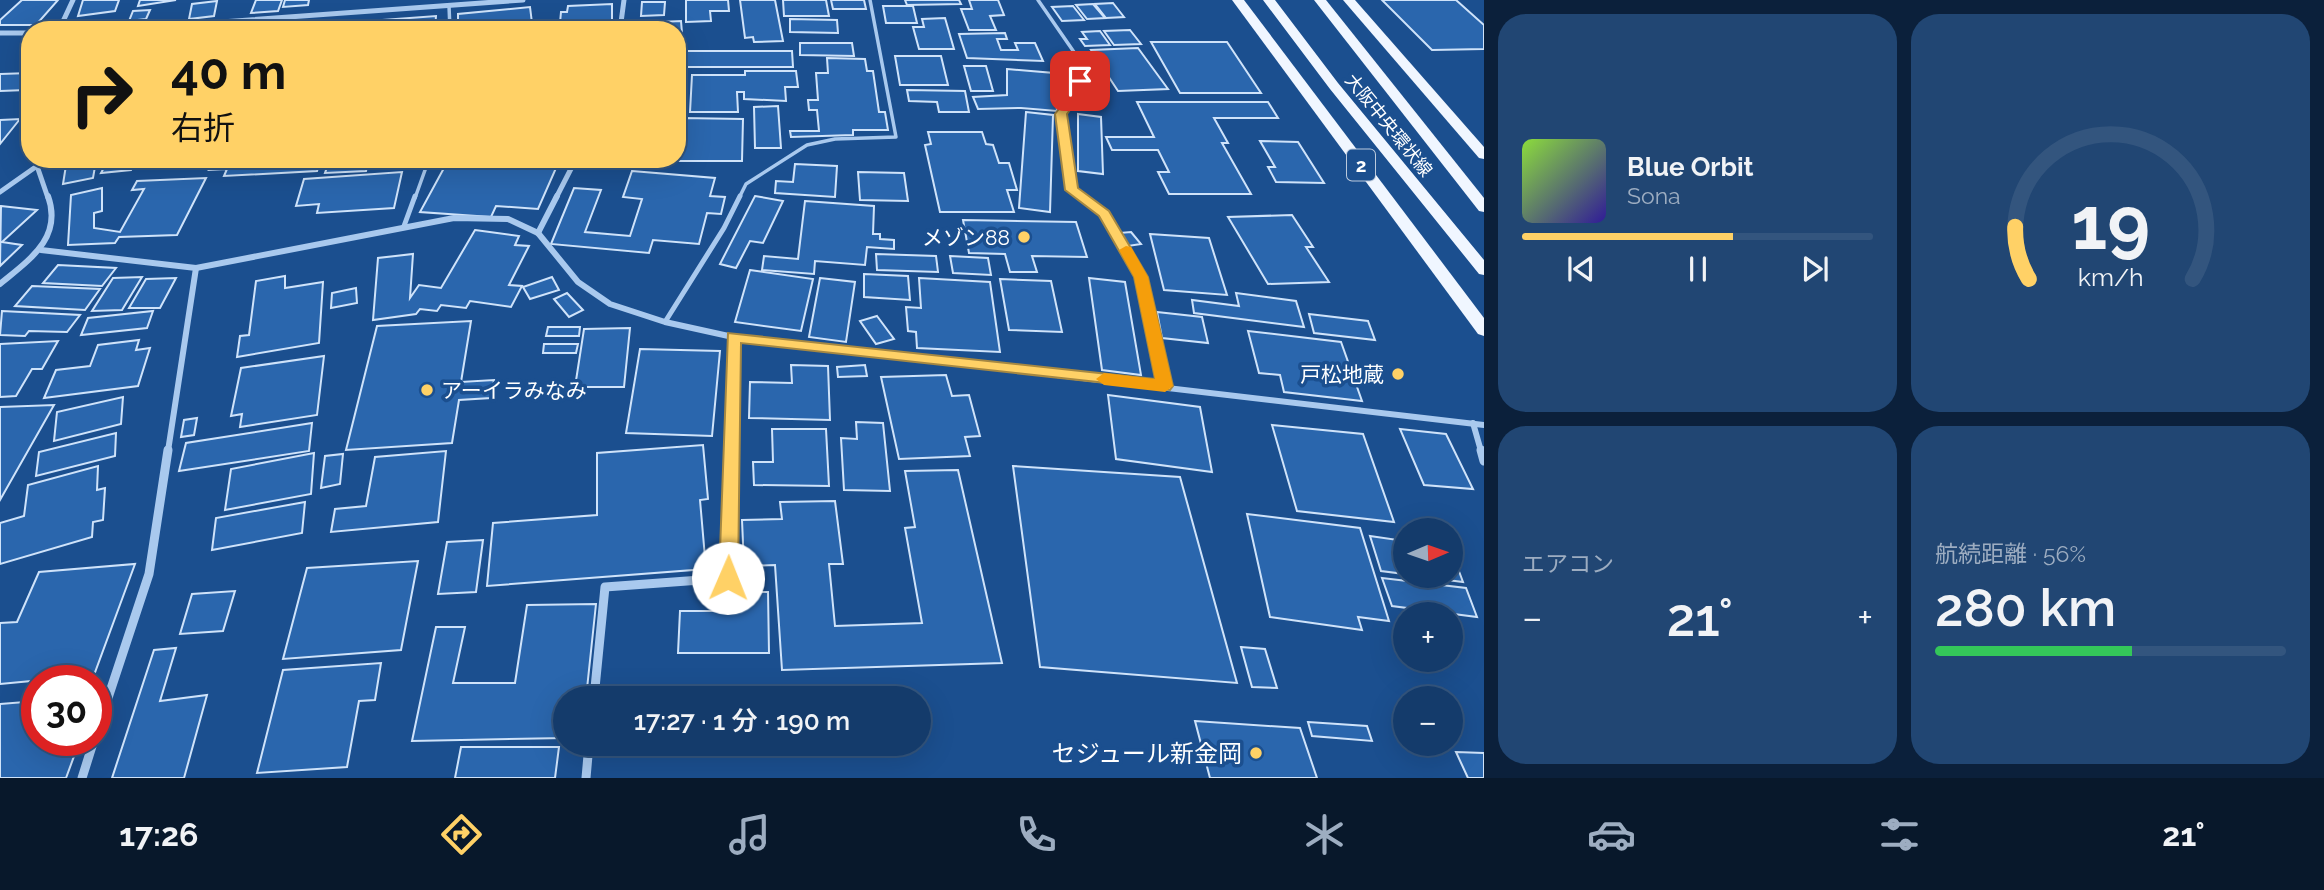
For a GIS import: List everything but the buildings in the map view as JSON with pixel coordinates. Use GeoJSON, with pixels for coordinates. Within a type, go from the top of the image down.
{"type":"FeatureCollection","features":[{"type":"Feature","properties":{"kind":"main road","name":"2"},"geometry":{"type":"LineString","coordinates":[[1238,0],[1484,330]]}},
{"type":"Feature","properties":{"kind":"main road","name":"大阪中央環状線"},"geometry":{"type":"LineString","coordinates":[[1269,0],[1484,270]]}},
{"type":"Feature","properties":{"kind":"main road","name":"大阪中央環状線"},"geometry":{"type":"LineString","coordinates":[[1320,0],[1484,208]]}},
{"type":"Feature","properties":{"kind":"main road"},"geometry":{"type":"LineString","coordinates":[[1349,0],[1484,155]]}},
{"type":"Feature","properties":{"kind":"street"},"geometry":{"type":"LineString","coordinates":[[63,21],[73,0]]}},
{"type":"Feature","properties":{"kind":"street"},"geometry":{"type":"LineString","coordinates":[[220,21],[440,3],[449,6],[523,0]]}},
{"type":"Feature","properties":{"kind":"street"},"geometry":{"type":"LineString","coordinates":[[621,21],[624,0]]}},
{"type":"Feature","properties":{"kind":"street"},"geometry":{"type":"LineString","coordinates":[[0,33],[21,33]]}},
{"type":"Feature","properties":{"kind":"street"},"geometry":{"type":"LineString","coordinates":[[0,192],[32,168]]}},
{"type":"Feature","properties":{"kind":"street"},"geometry":{"type":"LineString","coordinates":[[0,284],[41,250],[54,212],[40,168]]}},
{"type":"Feature","properties":{"kind":"street"},"geometry":{"type":"LineString","coordinates":[[538,233],[571,168]]}},
{"type":"Feature","properties":{"kind":"street"},"geometry":{"type":"LineString","coordinates":[[0,185],[10,185]]}},
{"type":"Feature","properties":{"kind":"street"},"geometry":{"type":"LineString","coordinates":[[41,250],[196,268],[454,218],[509,219],[538,233],[579,282],[610,303],[665,322],[733,337],[1484,425]]}},
{"type":"Feature","properties":{"kind":"street"},"geometry":{"type":"LineString","coordinates":[[112,686],[149,574],[196,268]]}},
{"type":"Feature","properties":{"kind":"street"},"geometry":{"type":"LineString","coordinates":[[595,686],[605,587],[728,578],[733,337]]}},
{"type":"Feature","properties":{"kind":"street"},"geometry":{"type":"LineString","coordinates":[[1473,423],[1484,461]]}},
{"type":"Feature","properties":{"kind":"street"},"geometry":{"type":"LineString","coordinates":[[82,778],[89,756]]}},
{"type":"Feature","properties":{"kind":"street"},"geometry":{"type":"LineString","coordinates":[[586,778],[588,756]]}},
{"type":"Feature","properties":{"kind":"lane"},"geometry":{"type":"LineString","coordinates":[[665,322],[724,228],[746,184],[807,145],[835,139],[896,137],[870,0]]}},
{"type":"Feature","properties":{"kind":"lane"},"geometry":{"type":"LineString","coordinates":[[1038,0],[1085,68],[1075,95],[1061,114],[1072,190],[1104,214],[1141,277],[1165,386]]}},
{"type":"Feature","properties":{"kind":"lane"},"geometry":{"type":"LineString","coordinates":[[449,6],[450,21]]}},
{"type":"Feature","properties":{"kind":"lane"},"geometry":{"type":"LineString","coordinates":[[404,226],[426,168]]}},
{"type":"Feature","properties":{"kind":"slow traffic"},"geometry":{"type":"LineString","coordinates":[[1104,379],[1165,386],[1141,277],[1126,250]]}},
{"type":"Feature","properties":{"kind":"place","name":"メゾン88"},"geometry":{"type":"Point","coordinates":[1024,237]}},
{"type":"Feature","properties":{"kind":"place","name":"戸松地蔵"},"geometry":{"type":"Point","coordinates":[1398,374]}},
{"type":"Feature","properties":{"kind":"place","name":"アーイラみなみ"},"geometry":{"type":"Point","coordinates":[427,390]}},
{"type":"Feature","properties":{"kind":"place","name":"セジュール新金岡"},"geometry":{"type":"Point","coordinates":[1256,753]}},
{"type":"Feature","properties":{"kind":"route"},"geometry":{"type":"LineString","coordinates":[[728,578],[733,337],[1165,386],[1141,277],[1104,214],[1072,190],[1061,114],[1075,95],[1080,81]]}}]}
